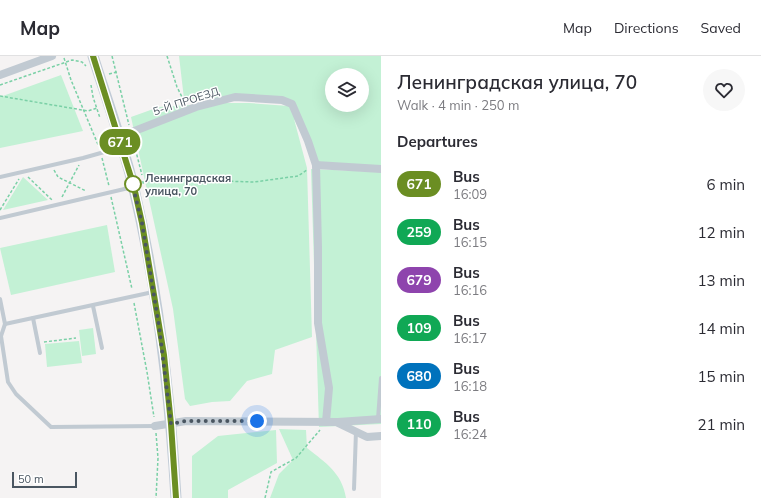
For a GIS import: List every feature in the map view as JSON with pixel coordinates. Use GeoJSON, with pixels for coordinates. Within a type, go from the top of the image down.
{"type":"FeatureCollection","features":[{"type":"Feature","properties":{"kind":"main road"},"geometry":{"type":"LineString","coordinates":[[93,56],[134,187],[142,223],[164,355],[171,424],[176,498]]}},
{"type":"Feature","properties":{"kind":"street"},"geometry":{"type":"LineString","coordinates":[[0,75],[52,56]]}},
{"type":"Feature","properties":{"kind":"street","name":"5-Й ПРОЕЗД"},"geometry":{"type":"LineString","coordinates":[[120,142],[131,132],[189,110],[235,97],[282,100],[292,104],[308,141],[316,165]]}},
{"type":"Feature","properties":{"kind":"street"},"geometry":{"type":"LineString","coordinates":[[326,422],[329,388],[318,324],[316,165],[381,169]]}},
{"type":"Feature","properties":{"kind":"street"},"geometry":{"type":"LineString","coordinates":[[155,426],[186,421],[338,422],[379,419]]}},
{"type":"Feature","properties":{"kind":"street"},"geometry":{"type":"LineString","coordinates":[[338,422],[367,437],[381,436]]}},
{"type":"Feature","properties":{"kind":"lane"},"geometry":{"type":"LineString","coordinates":[[0,177],[101,153],[120,142]]}},
{"type":"Feature","properties":{"kind":"lane"},"geometry":{"type":"LineString","coordinates":[[0,218],[97,197],[134,187]]}},
{"type":"Feature","properties":{"kind":"lane"},"geometry":{"type":"LineString","coordinates":[[5,324],[154,292]]}},
{"type":"Feature","properties":{"kind":"lane"},"geometry":{"type":"LineString","coordinates":[[0,299],[5,324],[1,336],[8,382],[16,394],[51,427],[155,426]]}},
{"type":"Feature","properties":{"kind":"lane"},"geometry":{"type":"LineString","coordinates":[[93,306],[102,348]]}},
{"type":"Feature","properties":{"kind":"lane"},"geometry":{"type":"LineString","coordinates":[[33,318],[40,353]]}},
{"type":"Feature","properties":{"kind":"lane"},"geometry":{"type":"LineString","coordinates":[[379,419],[381,378]]}},
{"type":"Feature","properties":{"kind":"lane"},"geometry":{"type":"LineString","coordinates":[[354,489],[356,431]]}},
{"type":"Feature","properties":{"kind":"path"},"geometry":{"type":"LineString","coordinates":[[112,56],[143,183],[156,179],[254,182],[298,176],[316,165]]}},
{"type":"Feature","properties":{"kind":"path"},"geometry":{"type":"LineString","coordinates":[[167,56],[177,87],[189,110]]}},
{"type":"Feature","properties":{"kind":"path"},"geometry":{"type":"LineString","coordinates":[[64,58],[82,110],[101,153],[133,296],[155,426],[158,458],[156,498]]}},
{"type":"Feature","properties":{"kind":"path"},"geometry":{"type":"LineString","coordinates":[[0,85],[72,60],[82,62],[86,67]]}},
{"type":"Feature","properties":{"kind":"path"},"geometry":{"type":"LineString","coordinates":[[107,75],[117,72]]}},
{"type":"Feature","properties":{"kind":"path"},"geometry":{"type":"LineString","coordinates":[[91,82],[93,97],[100,118]]}},
{"type":"Feature","properties":{"kind":"path"},"geometry":{"type":"LineString","coordinates":[[0,96],[88,111],[97,108]]}},
{"type":"Feature","properties":{"kind":"path"},"geometry":{"type":"LineString","coordinates":[[0,210],[23,172],[58,205],[83,158]]}},
{"type":"Feature","properties":{"kind":"path"},"geometry":{"type":"LineString","coordinates":[[52,165],[54,173],[58,177],[97,197]]}},
{"type":"Feature","properties":{"kind":"path"},"geometry":{"type":"LineString","coordinates":[[38,342],[76,338]]}},
{"type":"Feature","properties":{"kind":"path"},"geometry":{"type":"LineString","coordinates":[[265,498],[271,472],[296,458],[326,422]]}},
{"type":"Feature","properties":{"kind":"green space"},"geometry":{"type":"Polygon","coordinates":[[[179,56],[381,56],[381,166],[311,163],[311,153],[294,119],[307,168],[312,337],[275,350],[272,374],[247,381],[230,401],[212,402],[190,406],[185,399],[173,309],[131,117],[159,107],[219,103],[249,103],[289,106],[287,102],[237,97],[184,99],[179,56]]]}},
{"type":"Feature","properties":{"kind":"green space"},"geometry":{"type":"Polygon","coordinates":[[[61,75],[83,131],[0,148],[0,97],[61,75]]]}},
{"type":"Feature","properties":{"kind":"green space"},"geometry":{"type":"Polygon","coordinates":[[[311,169],[381,172],[381,424],[319,427],[311,169]]]}},
{"type":"Feature","properties":{"kind":"green space"},"geometry":{"type":"Polygon","coordinates":[[[23,177],[48,200],[3,210],[23,177]]]}},
{"type":"Feature","properties":{"kind":"green space"},"geometry":{"type":"Polygon","coordinates":[[[107,225],[115,272],[11,295],[0,248],[107,225]]]}},
{"type":"Feature","properties":{"kind":"green space"},"geometry":{"type":"Polygon","coordinates":[[[93,328],[96,354],[82,356],[79,330],[93,328]]]}},
{"type":"Feature","properties":{"kind":"green space"},"geometry":{"type":"Polygon","coordinates":[[[79,341],[82,363],[47,367],[45,344],[79,341]]]}},
{"type":"Feature","properties":{"kind":"green space"},"geometry":{"type":"Polygon","coordinates":[[[279,429],[306,430],[307,448],[327,464],[337,475],[344,489],[346,498],[270,498],[279,474],[293,460],[279,429]]]}},
{"type":"Feature","properties":{"kind":"green space"},"geometry":{"type":"Polygon","coordinates":[[[276,430],[277,463],[228,490],[228,498],[192,498],[192,456],[218,436],[276,430]]]}},
{"type":"Feature","properties":{"kind":"bus line","name":"671"},"geometry":{"type":"LineString","coordinates":[[93,56],[134,187],[142,223],[164,355],[171,424],[176,498]]}},
{"type":"Feature","properties":{"kind":"place","name":"Ленинградская улица, 70"},"geometry":{"type":"Point","coordinates":[133,184]}},
{"type":"Feature","properties":{"kind":"route"},"geometry":{"type":"LineString","coordinates":[[133,184],[132,183],[142,223],[164,355],[171,424],[186,421],[257,421]]}}]}
